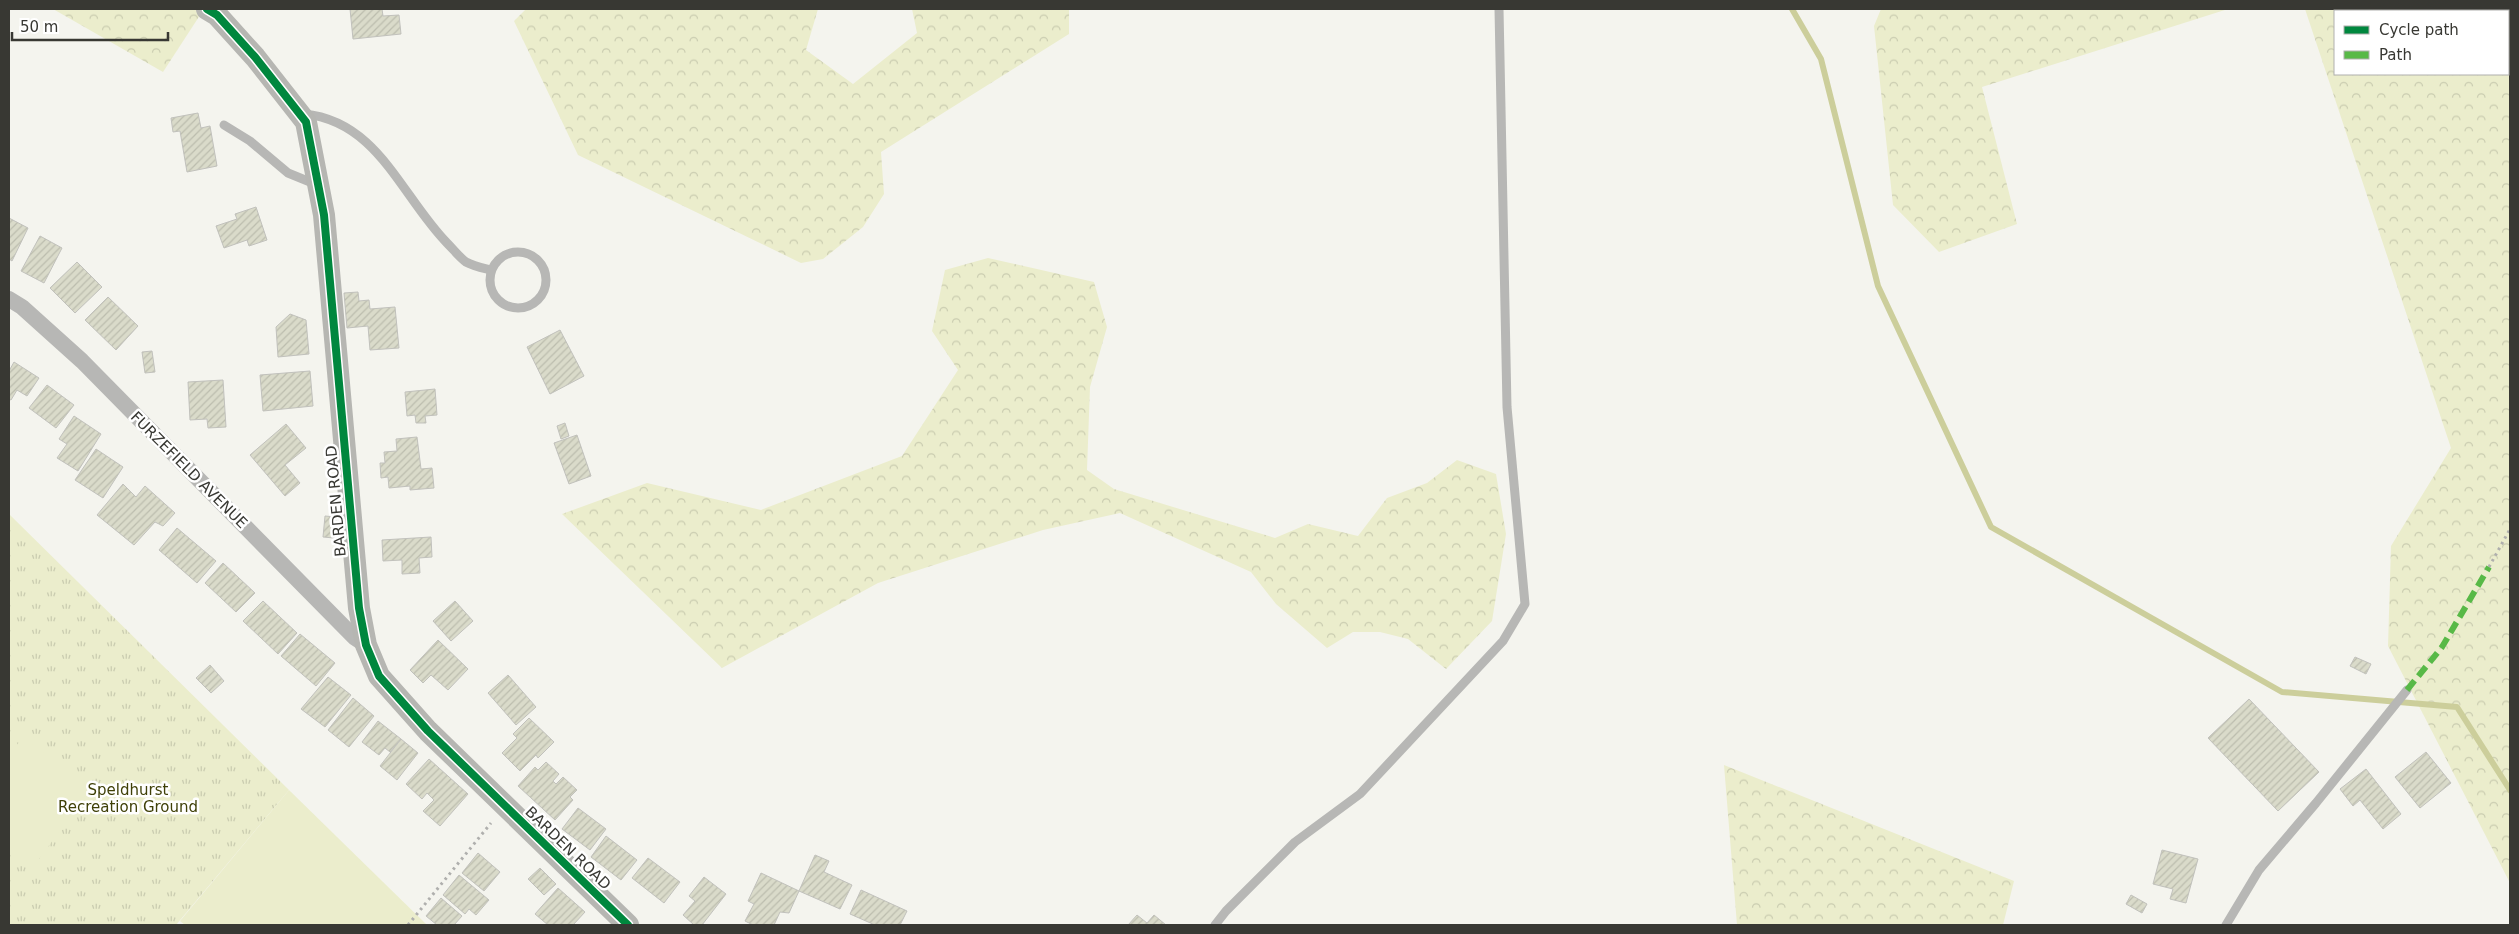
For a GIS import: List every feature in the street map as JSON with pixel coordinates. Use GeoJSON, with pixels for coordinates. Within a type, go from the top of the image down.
{"type":"FeatureCollection","features":[{"type":"Feature","properties":{"kind":"street","name":"BARDEN ROAD"},"geometry":{"type":"LineString","coordinates":[[207,9],[217,15],[255,57],[306,122],[316,184],[324,215],[358,599],[366,645],[379,676],[428,732],[628,925]]}},
{"type":"Feature","properties":{"kind":"street","name":"FURZEFIELD AVENUE"},"geometry":{"type":"LineString","coordinates":[[9,299],[22,307],[82,361],[354,637],[366,645]]}},
{"type":"Feature","properties":{"kind":"lane"},"geometry":{"type":"LineString","coordinates":[[1215,925],[1226,911],[1295,842],[1360,794],[1502,641],[1525,604],[1507,407],[1499,9]]}},
{"type":"Feature","properties":{"kind":"lane"},"geometry":{"type":"LineString","coordinates":[[299,114],[323,116],[341,123],[360,136],[382,158],[435,230],[451,247],[466,262],[491,270]]}},
{"type":"Feature","properties":{"kind":"lane"},"geometry":{"type":"LineString","coordinates":[[224,125],[250,141],[288,173],[316,184]]}},
{"type":"Feature","properties":{"kind":"lane"},"geometry":{"type":"LineString","coordinates":[[521,252],[530,254],[543,266],[546,275],[544,294],[530,306],[521,309],[511,308],[495,298],[489,280],[491,270],[503,256],[521,252]]}},
{"type":"Feature","properties":{"kind":"lane"},"geometry":{"type":"LineString","coordinates":[[2226,925],[2259,870],[2407,690]]}},
{"type":"Feature","properties":{"kind":"path"},"geometry":{"type":"LineString","coordinates":[[2489,567],[2510,530]]}},
{"type":"Feature","properties":{"kind":"path"},"geometry":{"type":"LineString","coordinates":[[408,925],[504,806]]}},
{"type":"Feature","properties":{"kind":"green space"},"geometry":{"type":"Polygon","coordinates":[[[53,9],[204,9],[163,72],[53,9]]]}},
{"type":"Feature","properties":{"kind":"green space"},"geometry":{"type":"Polygon","coordinates":[[[526,9],[818,9],[806,50],[853,84],[917,33],[912,9],[1069,9],[1069,34],[881,152],[884,194],[863,227],[823,259],[801,263],[578,155],[514,21],[526,9]]]}},
{"type":"Feature","properties":{"kind":"green space"},"geometry":{"type":"Polygon","coordinates":[[[1881,9],[2228,9],[1982,87],[2017,224],[1939,252],[1893,205],[1874,26],[1881,9]]]}},
{"type":"Feature","properties":{"kind":"green space"},"geometry":{"type":"Polygon","coordinates":[[[2305,9],[2426,10],[2334,10],[2334,75],[2509,75],[2510,64],[2510,883],[2388,646],[2391,546],[2451,448],[2305,9]]]}},
{"type":"Feature","properties":{"kind":"green space"},"geometry":{"type":"Polygon","coordinates":[[[988,258],[1094,282],[1107,327],[1090,387],[1087,470],[1114,489],[1275,538],[1308,524],[1358,536],[1387,498],[1427,483],[1457,460],[1496,474],[1506,534],[1492,621],[1446,669],[1408,639],[1380,632],[1353,632],[1327,648],[1276,604],[1251,572],[1120,513],[1043,530],[878,583],[722,668],[562,514],[647,483],[761,510],[902,456],[958,370],[932,331],[945,270],[988,258]]]}},
{"type":"Feature","properties":{"kind":"green space","name":"Speldhurst Recreation Ground"},"geometry":{"type":"Polygon","coordinates":[[[9,514],[289,790],[176,925],[9,925],[9,514]]]}},
{"type":"Feature","properties":{"kind":"green space"},"geometry":{"type":"Polygon","coordinates":[[[23,737],[92,787],[34,866],[9,848],[9,755],[23,737]]]}},
{"type":"Feature","properties":{"kind":"green space"},"geometry":{"type":"Polygon","coordinates":[[[1724,765],[2014,881],[2003,925],[1737,925],[1724,765]]]}},
{"type":"Feature","properties":{"kind":"green space"},"geometry":{"type":"Polygon","coordinates":[[[289,790],[427,925],[185,925],[180,921],[289,790]]]}},
{"type":"Feature","properties":{"kind":"building"},"geometry":{"type":"Polygon","coordinates":[[[350,9],[382,9],[383,16],[399,15],[401,34],[353,39],[350,9]]]}},
{"type":"Feature","properties":{"kind":"building"},"geometry":{"type":"Polygon","coordinates":[[[198,113],[201,128],[210,126],[217,166],[187,172],[180,131],[173,132],[171,118],[198,113]]]}},
{"type":"Feature","properties":{"kind":"building"},"geometry":{"type":"Polygon","coordinates":[[[256,207],[267,240],[249,246],[247,240],[224,248],[216,226],[237,219],[235,214],[256,207]]]}},
{"type":"Feature","properties":{"kind":"building"},"geometry":{"type":"Polygon","coordinates":[[[9,218],[28,228],[12,261],[9,259],[9,218]]]}},
{"type":"Feature","properties":{"kind":"building"},"geometry":{"type":"Polygon","coordinates":[[[40,236],[62,248],[44,283],[21,271],[40,236]]]}},
{"type":"Feature","properties":{"kind":"building"},"geometry":{"type":"Polygon","coordinates":[[[77,262],[102,287],[75,313],[50,288],[77,262]]]}},
{"type":"Feature","properties":{"kind":"building"},"geometry":{"type":"Polygon","coordinates":[[[358,292],[359,301],[369,300],[370,309],[395,307],[399,348],[370,350],[368,326],[347,328],[344,293],[358,292]]]}},
{"type":"Feature","properties":{"kind":"building"},"geometry":{"type":"Polygon","coordinates":[[[108,297],[138,326],[116,350],[85,320],[108,297]]]}},
{"type":"Feature","properties":{"kind":"building"},"geometry":{"type":"Polygon","coordinates":[[[290,314],[306,320],[309,354],[278,357],[276,327],[290,314]]]}},
{"type":"Feature","properties":{"kind":"building"},"geometry":{"type":"Polygon","coordinates":[[[560,330],[584,376],[550,394],[527,347],[560,330]]]}},
{"type":"Feature","properties":{"kind":"building"},"geometry":{"type":"Polygon","coordinates":[[[152,351],[155,372],[145,373],[142,352],[152,351]]]}},
{"type":"Feature","properties":{"kind":"building"},"geometry":{"type":"Polygon","coordinates":[[[14,362],[39,378],[27,396],[17,390],[11,400],[9,399],[9,371],[14,362]]]}},
{"type":"Feature","properties":{"kind":"building"},"geometry":{"type":"Polygon","coordinates":[[[310,371],[313,406],[263,411],[260,375],[310,371]]]}},
{"type":"Feature","properties":{"kind":"building"},"geometry":{"type":"Polygon","coordinates":[[[223,380],[226,427],[208,428],[207,419],[190,420],[188,382],[223,380]]]}},
{"type":"Feature","properties":{"kind":"building"},"geometry":{"type":"Polygon","coordinates":[[[47,385],[74,405],[56,428],[29,408],[47,385]]]}},
{"type":"Feature","properties":{"kind":"building"},"geometry":{"type":"Polygon","coordinates":[[[435,389],[437,415],[425,416],[426,423],[416,423],[415,415],[407,416],[405,392],[435,389]]]}},
{"type":"Feature","properties":{"kind":"building"},"geometry":{"type":"Polygon","coordinates":[[[74,416],[101,434],[78,471],[57,458],[67,444],[59,439],[74,416]]]}},
{"type":"Feature","properties":{"kind":"building"},"geometry":{"type":"Polygon","coordinates":[[[565,423],[569,436],[561,439],[557,426],[565,423]]]}},
{"type":"Feature","properties":{"kind":"building"},"geometry":{"type":"Polygon","coordinates":[[[286,424],[306,448],[285,465],[300,483],[285,496],[250,455],[286,424]]]}},
{"type":"Feature","properties":{"kind":"building"},"geometry":{"type":"Polygon","coordinates":[[[577,435],[591,476],[569,484],[554,443],[577,435]]]}},
{"type":"Feature","properties":{"kind":"building"},"geometry":{"type":"Polygon","coordinates":[[[417,437],[421,469],[432,468],[434,488],[410,490],[410,486],[389,488],[388,477],[381,478],[380,463],[385,463],[384,452],[397,451],[396,439],[417,437]]]}},
{"type":"Feature","properties":{"kind":"building"},"geometry":{"type":"Polygon","coordinates":[[[96,449],[123,467],[103,498],[75,480],[96,449]]]}},
{"type":"Feature","properties":{"kind":"building"},"geometry":{"type":"Polygon","coordinates":[[[123,484],[136,497],[145,486],[175,513],[163,526],[155,522],[134,545],[97,515],[123,484]]]}},
{"type":"Feature","properties":{"kind":"building"},"geometry":{"type":"Polygon","coordinates":[[[325,516],[336,517],[334,538],[323,537],[325,516]]]}},
{"type":"Feature","properties":{"kind":"building"},"geometry":{"type":"Polygon","coordinates":[[[177,528],[216,561],[197,583],[159,550],[177,528]]]}},
{"type":"Feature","properties":{"kind":"building"},"geometry":{"type":"Polygon","coordinates":[[[431,537],[432,557],[419,558],[420,573],[402,574],[402,560],[383,561],[382,540],[431,537]]]}},
{"type":"Feature","properties":{"kind":"building"},"geometry":{"type":"Polygon","coordinates":[[[223,563],[255,593],[236,612],[205,583],[223,563]]]}},
{"type":"Feature","properties":{"kind":"building"},"geometry":{"type":"Polygon","coordinates":[[[263,601],[297,633],[278,654],[243,621],[263,601]]]}},
{"type":"Feature","properties":{"kind":"building"},"geometry":{"type":"Polygon","coordinates":[[[455,601],[473,621],[451,641],[433,621],[455,601]]]}},
{"type":"Feature","properties":{"kind":"building"},"geometry":{"type":"Polygon","coordinates":[[[300,634],[335,663],[316,686],[281,656],[300,634]]]}},
{"type":"Feature","properties":{"kind":"building"},"geometry":{"type":"Polygon","coordinates":[[[438,640],[468,669],[448,690],[431,675],[423,683],[410,670],[438,640]]]}},
{"type":"Feature","properties":{"kind":"building"},"geometry":{"type":"Polygon","coordinates":[[[2355,657],[2371,664],[2366,674],[2350,666],[2355,657]]]}},
{"type":"Feature","properties":{"kind":"building"},"geometry":{"type":"Polygon","coordinates":[[[210,665],[224,681],[211,693],[196,678],[210,665]]]}},
{"type":"Feature","properties":{"kind":"building"},"geometry":{"type":"Polygon","coordinates":[[[508,675],[536,707],[516,725],[488,693],[508,675]]]}},
{"type":"Feature","properties":{"kind":"building"},"geometry":{"type":"Polygon","coordinates":[[[328,677],[351,695],[325,727],[301,709],[328,677]]]}},
{"type":"Feature","properties":{"kind":"building"},"geometry":{"type":"Polygon","coordinates":[[[353,698],[374,716],[349,747],[328,730],[353,698]]]}},
{"type":"Feature","properties":{"kind":"building"},"geometry":{"type":"Polygon","coordinates":[[[2249,699],[2319,772],[2278,811],[2208,738],[2249,699]]]}},
{"type":"Feature","properties":{"kind":"building"},"geometry":{"type":"Polygon","coordinates":[[[529,718],[554,742],[538,758],[536,755],[520,771],[502,753],[517,738],[513,734],[529,718]]]}},
{"type":"Feature","properties":{"kind":"building"},"geometry":{"type":"Polygon","coordinates":[[[378,721],[401,739],[390,752],[385,748],[379,755],[362,742],[378,721]]]}},
{"type":"Feature","properties":{"kind":"building"},"geometry":{"type":"Polygon","coordinates":[[[401,739],[418,753],[397,780],[380,766],[401,739]]]}},
{"type":"Feature","properties":{"kind":"building"},"geometry":{"type":"Polygon","coordinates":[[[2426,752],[2451,783],[2420,808],[2395,777],[2426,752]]]}},
{"type":"Feature","properties":{"kind":"building"},"geometry":{"type":"Polygon","coordinates":[[[429,759],[468,794],[440,826],[423,811],[434,800],[427,793],[422,799],[406,784],[429,759]]]}},
{"type":"Feature","properties":{"kind":"building"},"geometry":{"type":"Polygon","coordinates":[[[546,762],[559,774],[553,781],[556,784],[563,777],[577,790],[570,797],[573,800],[555,820],[518,786],[535,767],[538,770],[546,762]]]}},
{"type":"Feature","properties":{"kind":"building"},"geometry":{"type":"Polygon","coordinates":[[[2366,769],[2401,814],[2383,829],[2360,800],[2353,806],[2340,789],[2366,769]]]}},
{"type":"Feature","properties":{"kind":"building"},"geometry":{"type":"Polygon","coordinates":[[[578,808],[606,829],[590,850],[562,829],[578,808]]]}},
{"type":"Feature","properties":{"kind":"building"},"geometry":{"type":"Polygon","coordinates":[[[606,836],[637,860],[621,880],[591,857],[606,836]]]}},
{"type":"Feature","properties":{"kind":"building"},"geometry":{"type":"Polygon","coordinates":[[[2162,850],[2198,859],[2186,903],[2170,899],[2173,889],[2153,884],[2162,850]]]}},
{"type":"Feature","properties":{"kind":"building"},"geometry":{"type":"Polygon","coordinates":[[[478,853],[500,872],[484,891],[462,873],[478,853]]]}},
{"type":"Feature","properties":{"kind":"building"},"geometry":{"type":"Polygon","coordinates":[[[815,855],[829,861],[824,872],[852,885],[840,909],[799,891],[815,855]]]}},
{"type":"Feature","properties":{"kind":"building"},"geometry":{"type":"Polygon","coordinates":[[[648,858],[680,882],[664,903],[632,878],[648,858]]]}},
{"type":"Feature","properties":{"kind":"building"},"geometry":{"type":"Polygon","coordinates":[[[540,868],[556,884],[544,895],[528,879],[540,868]]]}},
{"type":"Feature","properties":{"kind":"building"},"geometry":{"type":"Polygon","coordinates":[[[761,873],[799,891],[789,913],[780,912],[774,925],[753,925],[745,921],[754,904],[748,901],[761,873]]]}},
{"type":"Feature","properties":{"kind":"building"},"geometry":{"type":"Polygon","coordinates":[[[459,875],[489,900],[476,915],[469,909],[465,914],[443,895],[459,875]]]}},
{"type":"Feature","properties":{"kind":"building"},"geometry":{"type":"Polygon","coordinates":[[[704,877],[726,894],[702,925],[694,925],[683,915],[695,901],[689,896],[704,877]]]}},
{"type":"Feature","properties":{"kind":"building"},"geometry":{"type":"Polygon","coordinates":[[[558,888],[585,912],[573,925],[548,925],[535,914],[558,888]]]}},
{"type":"Feature","properties":{"kind":"building"},"geometry":{"type":"Polygon","coordinates":[[[861,890],[907,911],[900,925],[875,925],[850,914],[861,890]]]}},
{"type":"Feature","properties":{"kind":"building"},"geometry":{"type":"Polygon","coordinates":[[[2131,895],[2147,904],[2142,913],[2126,904],[2131,895]]]}},
{"type":"Feature","properties":{"kind":"building"},"geometry":{"type":"Polygon","coordinates":[[[441,898],[462,916],[454,925],[437,925],[426,916],[441,898]]]}},
{"type":"Feature","properties":{"kind":"building"},"geometry":{"type":"Polygon","coordinates":[[[1137,915],[1147,923],[1154,915],[1166,925],[1128,925],[1137,915]]]}},
{"type":"Feature","properties":{"kind":"waterway"},"geometry":{"type":"LineString","coordinates":[[1792,9],[1821,59],[1878,286],[1991,527],[2282,692],[2457,707],[2510,790]]}},
{"type":"Feature","properties":{"kind":"marked path"},"geometry":{"type":"LineString","coordinates":[[2407,690],[2442,647],[2489,567]]}},
{"type":"Feature","properties":{"kind":"cycle path"},"geometry":{"type":"LineString","coordinates":[[207,9],[217,15],[255,57],[306,122],[324,215],[359,608],[366,645],[379,676],[428,731],[628,925]]}}]}
